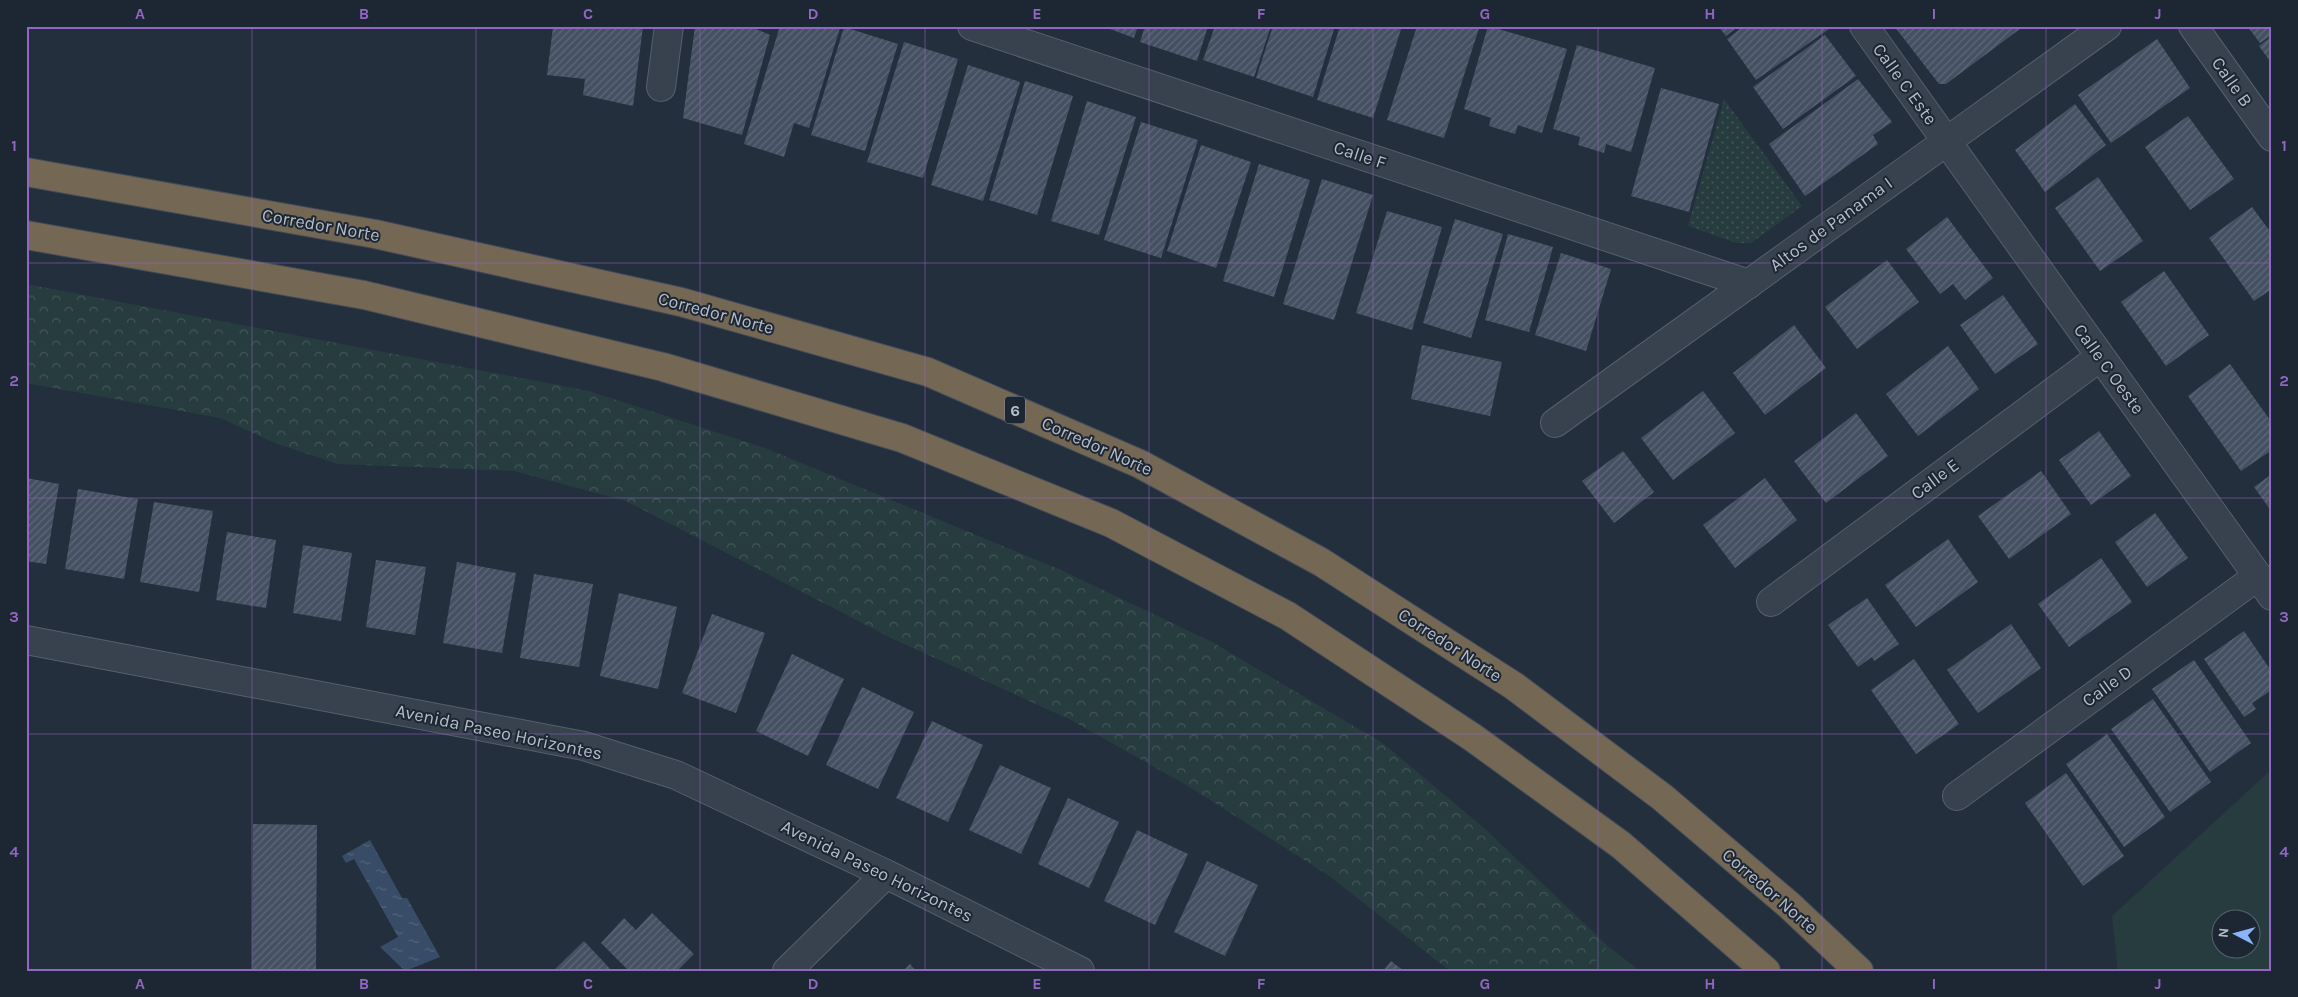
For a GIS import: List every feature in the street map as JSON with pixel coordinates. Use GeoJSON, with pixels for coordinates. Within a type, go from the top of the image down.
{"type":"FeatureCollection","features":[{"type":"Feature","properties":{"kind":"highway","name":"Corredor Norte"},"geometry":{"type":"LineString","coordinates":[[26,172],[375,234],[681,302],[928,372],[1140,464],[1321,562],[1514,686],[1662,797],[1789,905],[1859,971]]}},
{"type":"Feature","properties":{"kind":"highway"},"geometry":{"type":"LineString","coordinates":[[26,235],[364,295],[663,367],[902,438],[1111,523],[1288,616],[1472,737],[1621,845],[1766,971]]}},
{"type":"Feature","properties":{"kind":"street"},"geometry":{"type":"LineString","coordinates":[[661,87],[669,26]]}},
{"type":"Feature","properties":{"kind":"street","name":"Calle F"},"geometry":{"type":"LineString","coordinates":[[972,26],[1749,284]]}},
{"type":"Feature","properties":{"kind":"street","name":"Calle C Este"},"geometry":{"type":"LineString","coordinates":[[1864,26],[1946,142]]}},
{"type":"Feature","properties":{"kind":"street","name":"Altos de Panama I"},"geometry":{"type":"LineString","coordinates":[[1555,423],[2107,26]]}},
{"type":"Feature","properties":{"kind":"street","name":"Calle B"},"geometry":{"type":"LineString","coordinates":[[2193,26],[2272,137]]}},
{"type":"Feature","properties":{"kind":"street","name":"Calle C Oeste"},"geometry":{"type":"LineString","coordinates":[[1946,142],[2265,586]]}},
{"type":"Feature","properties":{"kind":"street","name":"Calle E"},"geometry":{"type":"LineString","coordinates":[[1771,602],[2100,356]]}},
{"type":"Feature","properties":{"kind":"street","name":"Calle D"},"geometry":{"type":"LineString","coordinates":[[1957,796],[2265,586]]}},
{"type":"Feature","properties":{"kind":"street","name":"Avenida Paseo Horizontes"},"geometry":{"type":"LineString","coordinates":[[26,640],[584,746],[676,775],[886,874],[1080,971]]}},
{"type":"Feature","properties":{"kind":"street"},"geometry":{"type":"LineString","coordinates":[[787,971],[886,874]]}},
{"type":"Feature","properties":{"kind":"green space"},"geometry":{"type":"Polygon","coordinates":[[[1724,99],[1802,206],[1751,243],[1736,243],[1688,226],[1724,99]]]}},
{"type":"Feature","properties":{"kind":"green space"},"geometry":{"type":"Polygon","coordinates":[[[26,284],[589,391],[765,448],[1061,570],[1212,642],[1384,744],[1484,828],[1608,946],[1587,971],[1450,971],[1328,875],[1188,786],[1071,720],[891,638],[626,501],[514,471],[338,464],[275,443],[220,418],[26,383],[26,284]]]}},
{"type":"Feature","properties":{"kind":"green space"},"geometry":{"type":"Polygon","coordinates":[[[2272,769],[2272,971],[2118,971],[2112,916],[2272,769]]]}},
{"type":"Feature","properties":{"kind":"green space"},"geometry":{"type":"Polygon","coordinates":[[[1608,946],[1640,971],[1587,971],[1608,946]]]}},
{"type":"Feature","properties":{"kind":"water"},"geometry":{"type":"Polygon","coordinates":[[[370,840],[402,898],[407,898],[440,957],[405,971],[380,947],[398,937],[354,859],[346,863],[342,856],[370,840]]]}},
{"type":"Feature","properties":{"kind":"building"},"geometry":{"type":"Polygon","coordinates":[[[576,26],[643,26],[633,106],[583,95],[585,79],[547,75],[553,27],[576,29],[576,26]]]}},
{"type":"Feature","properties":{"kind":"building"},"geometry":{"type":"Polygon","coordinates":[[[695,26],[749,26],[770,35],[742,135],[683,118],[695,26]]]}},
{"type":"Feature","properties":{"kind":"building"},"geometry":{"type":"Polygon","coordinates":[[[780,26],[833,26],[840,28],[809,128],[794,123],[784,157],[744,144],[780,26]]]}},
{"type":"Feature","properties":{"kind":"building"},"geometry":{"type":"Polygon","coordinates":[[[1102,26],[1138,26],[1134,38],[1102,26]]]}},
{"type":"Feature","properties":{"kind":"building"},"geometry":{"type":"Polygon","coordinates":[[[1145,26],[1208,26],[1197,61],[1140,42],[1145,26]]]}},
{"type":"Feature","properties":{"kind":"building"},"geometry":{"type":"Polygon","coordinates":[[[1215,26],[1271,26],[1254,77],[1203,60],[1215,26]]]}},
{"type":"Feature","properties":{"kind":"building"},"geometry":{"type":"Polygon","coordinates":[[[1273,26],[1335,26],[1313,97],[1256,78],[1273,26]]]}},
{"type":"Feature","properties":{"kind":"building"},"geometry":{"type":"Polygon","coordinates":[[[1340,26],[1402,26],[1373,118],[1317,100],[1340,26]]]}},
{"type":"Feature","properties":{"kind":"building"},"geometry":{"type":"Polygon","coordinates":[[[1417,26],[1479,28],[1444,138],[1387,120],[1417,26]]]}},
{"type":"Feature","properties":{"kind":"building"},"geometry":{"type":"Polygon","coordinates":[[[1488,26],[1567,49],[1542,133],[1518,125],[1515,134],[1489,126],[1491,118],[1464,109],[1488,26]]]}},
{"type":"Feature","properties":{"kind":"building"},"geometry":{"type":"Polygon","coordinates":[[[1718,26],[1739,26],[1726,36],[1718,26]]]}},
{"type":"Feature","properties":{"kind":"building"},"geometry":{"type":"Polygon","coordinates":[[[1744,26],[1826,26],[1829,29],[1756,80],[1727,39],[1744,26]]]}},
{"type":"Feature","properties":{"kind":"building"},"geometry":{"type":"Polygon","coordinates":[[[1894,26],[2024,26],[1946,84],[1939,84],[1894,26]]]}},
{"type":"Feature","properties":{"kind":"building"},"geometry":{"type":"Polygon","coordinates":[[[2247,26],[2272,26],[2272,35],[2260,43],[2247,26]]]}},
{"type":"Feature","properties":{"kind":"building"},"geometry":{"type":"Polygon","coordinates":[[[844,27],[898,44],[865,151],[811,135],[844,27]]]}},
{"type":"Feature","properties":{"kind":"building"},"geometry":{"type":"Polygon","coordinates":[[[1825,35],[1856,76],[1783,129],[1753,87],[1825,35]]]}},
{"type":"Feature","properties":{"kind":"building"},"geometry":{"type":"Polygon","coordinates":[[[2272,36],[2272,64],[2259,46],[2272,36]]]}},
{"type":"Feature","properties":{"kind":"building"},"geometry":{"type":"Polygon","coordinates":[[[2157,39],[2190,88],[2111,143],[2078,95],[2157,39]]]}},
{"type":"Feature","properties":{"kind":"building"},"geometry":{"type":"Polygon","coordinates":[[[904,42],[958,59],[923,178],[867,162],[904,42]]]}},
{"type":"Feature","properties":{"kind":"building"},"geometry":{"type":"Polygon","coordinates":[[[1577,45],[1655,68],[1631,152],[1606,144],[1604,153],[1578,145],[1580,137],[1553,129],[1577,45]]]}},
{"type":"Feature","properties":{"kind":"building"},"geometry":{"type":"Polygon","coordinates":[[[968,65],[1020,82],[983,201],[931,185],[968,65]]]}},
{"type":"Feature","properties":{"kind":"building"},"geometry":{"type":"Polygon","coordinates":[[[1858,79],[1892,122],[1873,135],[1878,144],[1805,196],[1769,144],[1858,79]]]}},
{"type":"Feature","properties":{"kind":"building"},"geometry":{"type":"Polygon","coordinates":[[[1025,81],[1073,96],[1037,215],[989,200],[1025,81]]]}},
{"type":"Feature","properties":{"kind":"building"},"geometry":{"type":"Polygon","coordinates":[[[1661,88],[1719,104],[1689,212],[1631,196],[1661,88]]]}},
{"type":"Feature","properties":{"kind":"building"},"geometry":{"type":"Polygon","coordinates":[[[1087,101],[1136,117],[1099,235],[1051,221],[1087,101]]]}},
{"type":"Feature","properties":{"kind":"building"},"geometry":{"type":"Polygon","coordinates":[[[2075,104],[2106,145],[2045,192],[2015,150],[2075,104]]]}},
{"type":"Feature","properties":{"kind":"building"},"geometry":{"type":"Polygon","coordinates":[[[2188,116],[2234,179],[2190,210],[2145,147],[2188,116]]]}},
{"type":"Feature","properties":{"kind":"building"},"geometry":{"type":"Polygon","coordinates":[[[1141,122],[1198,140],[1161,258],[1104,240],[1141,122]]]}},
{"type":"Feature","properties":{"kind":"building"},"geometry":{"type":"Polygon","coordinates":[[[1201,145],[1251,162],[1216,268],[1167,251],[1201,145]]]}},
{"type":"Feature","properties":{"kind":"building"},"geometry":{"type":"Polygon","coordinates":[[[1259,164],[1310,180],[1274,297],[1223,281],[1259,164]]]}},
{"type":"Feature","properties":{"kind":"building"},"geometry":{"type":"Polygon","coordinates":[[[2098,177],[2143,241],[2100,271],[2055,208],[2098,177]]]}},
{"type":"Feature","properties":{"kind":"building"},"geometry":{"type":"Polygon","coordinates":[[[1322,179],[1373,195],[1334,320],[1283,304],[1322,179]]]}},
{"type":"Feature","properties":{"kind":"building"},"geometry":{"type":"Polygon","coordinates":[[[2252,207],[2272,234],[2272,289],[2254,301],[2209,238],[2252,207]]]}},
{"type":"Feature","properties":{"kind":"building"},"geometry":{"type":"Polygon","coordinates":[[[1387,211],[1442,227],[1412,330],[1356,313],[1387,211]]]}},
{"type":"Feature","properties":{"kind":"building"},"geometry":{"type":"Polygon","coordinates":[[[1947,217],[1993,278],[1965,300],[1953,284],[1940,294],[1906,249],[1947,217]]]}},
{"type":"Feature","properties":{"kind":"building"},"geometry":{"type":"Polygon","coordinates":[[[1455,219],[1503,234],[1471,338],[1423,323],[1455,219]]]}},
{"type":"Feature","properties":{"kind":"building"},"geometry":{"type":"Polygon","coordinates":[[[1508,234],[1553,247],[1529,332],[1485,320],[1508,234]]]}},
{"type":"Feature","properties":{"kind":"building"},"geometry":{"type":"Polygon","coordinates":[[[1561,253],[1611,269],[1586,351],[1535,335],[1561,253]]]}},
{"type":"Feature","properties":{"kind":"building"},"geometry":{"type":"Polygon","coordinates":[[[1887,260],[1919,302],[1857,349],[1825,307],[1887,260]]]}},
{"type":"Feature","properties":{"kind":"building"},"geometry":{"type":"Polygon","coordinates":[[[2164,271],[2209,335],[2166,366],[2121,302],[2164,271]]]}},
{"type":"Feature","properties":{"kind":"building"},"geometry":{"type":"Polygon","coordinates":[[[2003,295],[2038,344],[1995,374],[1960,325],[2003,295]]]}},
{"type":"Feature","properties":{"kind":"building"},"geometry":{"type":"Polygon","coordinates":[[[1794,325],[1826,368],[1765,415],[1733,373],[1794,325]]]}},
{"type":"Feature","properties":{"kind":"building"},"geometry":{"type":"Polygon","coordinates":[[[1422,345],[1502,362],[1490,416],[1411,399],[1422,345]]]}},
{"type":"Feature","properties":{"kind":"building"},"geometry":{"type":"Polygon","coordinates":[[[1948,346],[1979,389],[1918,436],[1886,394],[1948,346]]]}},
{"type":"Feature","properties":{"kind":"building"},"geometry":{"type":"Polygon","coordinates":[[[2230,364],[2270,420],[2272,419],[2272,450],[2241,471],[2188,396],[2230,364]]]}},
{"type":"Feature","properties":{"kind":"building"},"geometry":{"type":"Polygon","coordinates":[[[1703,391],[1735,433],[1673,480],[1641,438],[1703,391]]]}},
{"type":"Feature","properties":{"kind":"building"},"geometry":{"type":"Polygon","coordinates":[[[1856,413],[1888,456],[1826,503],[1794,461],[1856,413]]]}},
{"type":"Feature","properties":{"kind":"building"},"geometry":{"type":"Polygon","coordinates":[[[2099,431],[2131,476],[2091,505],[2059,460],[2099,431]]]}},
{"type":"Feature","properties":{"kind":"building"},"geometry":{"type":"Polygon","coordinates":[[[1623,451],[1654,492],[1614,523],[1582,481],[1623,451]]]}},
{"type":"Feature","properties":{"kind":"building"},"geometry":{"type":"Polygon","coordinates":[[[2041,471],[2071,514],[2009,559],[1978,516],[2041,471]]]}},
{"type":"Feature","properties":{"kind":"building"},"geometry":{"type":"Polygon","coordinates":[[[2272,474],[2272,512],[2254,487],[2272,474]]]}},
{"type":"Feature","properties":{"kind":"building"},"geometry":{"type":"Polygon","coordinates":[[[26,478],[59,484],[46,564],[26,561],[26,478]]]}},
{"type":"Feature","properties":{"kind":"building"},"geometry":{"type":"Polygon","coordinates":[[[1765,478],[1797,520],[1735,568],[1703,525],[1765,478]]]}},
{"type":"Feature","properties":{"kind":"building"},"geometry":{"type":"Polygon","coordinates":[[[78,489],[138,499],[124,579],[65,569],[78,489]]]}},
{"type":"Feature","properties":{"kind":"building"},"geometry":{"type":"Polygon","coordinates":[[[154,502],[213,511],[199,592],[140,582],[154,502]]]}},
{"type":"Feature","properties":{"kind":"building"},"geometry":{"type":"Polygon","coordinates":[[[2155,513],[2188,558],[2147,587],[2115,542],[2155,513]]]}},
{"type":"Feature","properties":{"kind":"building"},"geometry":{"type":"Polygon","coordinates":[[[227,532],[276,540],[266,608],[216,600],[227,532]]]}},
{"type":"Feature","properties":{"kind":"building"},"geometry":{"type":"Polygon","coordinates":[[[1948,539],[1978,582],[1916,627],[1885,585],[1948,539]]]}},
{"type":"Feature","properties":{"kind":"building"},"geometry":{"type":"Polygon","coordinates":[[[303,545],[352,553],[341,621],[293,613],[303,545]]]}},
{"type":"Feature","properties":{"kind":"building"},"geometry":{"type":"Polygon","coordinates":[[[2101,558],[2132,602],[2069,647],[2038,604],[2101,558]]]}},
{"type":"Feature","properties":{"kind":"building"},"geometry":{"type":"Polygon","coordinates":[[[376,560],[426,567],[415,635],[366,627],[376,560]]]}},
{"type":"Feature","properties":{"kind":"building"},"geometry":{"type":"Polygon","coordinates":[[[457,562],[516,573],[502,653],[443,643],[457,562]]]}},
{"type":"Feature","properties":{"kind":"building"},"geometry":{"type":"Polygon","coordinates":[[[534,574],[593,584],[579,667],[520,658],[534,574]]]}},
{"type":"Feature","properties":{"kind":"building"},"geometry":{"type":"Polygon","coordinates":[[[619,593],[677,607],[658,689],[600,676],[619,593]]]}},
{"type":"Feature","properties":{"kind":"building"},"geometry":{"type":"Polygon","coordinates":[[[1867,598],[1899,644],[1874,661],[1872,657],[1858,667],[1828,625],[1867,598]]]}},
{"type":"Feature","properties":{"kind":"building"},"geometry":{"type":"Polygon","coordinates":[[[712,614],[765,633],[736,713],[682,693],[712,614]]]}},
{"type":"Feature","properties":{"kind":"building"},"geometry":{"type":"Polygon","coordinates":[[[2011,624],[2041,668],[1978,713],[1947,670],[2011,624]]]}},
{"type":"Feature","properties":{"kind":"building"},"geometry":{"type":"Polygon","coordinates":[[[2244,631],[2272,672],[2272,690],[2252,703],[2256,709],[2244,717],[2204,659],[2244,631]]]}},
{"type":"Feature","properties":{"kind":"building"},"geometry":{"type":"Polygon","coordinates":[[[792,654],[844,679],[808,756],[756,731],[792,654]]]}},
{"type":"Feature","properties":{"kind":"building"},"geometry":{"type":"Polygon","coordinates":[[[1914,659],[1959,724],[1916,754],[1871,690],[1914,659]]]}},
{"type":"Feature","properties":{"kind":"building"},"geometry":{"type":"Polygon","coordinates":[[[2194,660],[2251,743],[2210,772],[2152,689],[2194,660]]]}},
{"type":"Feature","properties":{"kind":"building"},"geometry":{"type":"Polygon","coordinates":[[[862,687],[914,712],[878,789],[826,765],[862,687]]]}},
{"type":"Feature","properties":{"kind":"building"},"geometry":{"type":"Polygon","coordinates":[[[2153,699],[2211,782],[2170,812],[2111,729],[2153,699]]]}},
{"type":"Feature","properties":{"kind":"building"},"geometry":{"type":"Polygon","coordinates":[[[932,721],[983,745],[948,822],[896,798],[932,721]]]}},
{"type":"Feature","properties":{"kind":"building"},"geometry":{"type":"Polygon","coordinates":[[[2107,734],[2165,817],[2124,847],[2066,764],[2107,734]]]}},
{"type":"Feature","properties":{"kind":"building"},"geometry":{"type":"Polygon","coordinates":[[[1000,765],[1051,788],[1021,854],[969,830],[1000,765]]]}},
{"type":"Feature","properties":{"kind":"building"},"geometry":{"type":"Polygon","coordinates":[[[2066,773],[2124,856],[2083,886],[2025,803],[2066,773]]]}},
{"type":"Feature","properties":{"kind":"building"},"geometry":{"type":"Polygon","coordinates":[[[1068,798],[1119,822],[1089,888],[1038,864],[1068,798]]]}},
{"type":"Feature","properties":{"kind":"building"},"geometry":{"type":"Polygon","coordinates":[[[253,824],[317,825],[316,971],[252,971],[253,824]]]}},
{"type":"Feature","properties":{"kind":"building"},"geometry":{"type":"Polygon","coordinates":[[[1137,830],[1188,854],[1155,925],[1104,901],[1137,830]]]}},
{"type":"Feature","properties":{"kind":"building"},"geometry":{"type":"Polygon","coordinates":[[[1207,861],[1258,885],[1225,956],[1174,932],[1207,861]]]}},
{"type":"Feature","properties":{"kind":"building"},"geometry":{"type":"Polygon","coordinates":[[[652,913],[694,954],[677,971],[629,971],[601,943],[624,918],[636,930],[652,913]]]}},
{"type":"Feature","properties":{"kind":"building"},"geometry":{"type":"Polygon","coordinates":[[[584,941],[612,971],[553,971],[584,941]]]}},
{"type":"Feature","properties":{"kind":"building"},"geometry":{"type":"Polygon","coordinates":[[[1391,961],[1404,971],[1383,971],[1391,961]]]}},
{"type":"Feature","properties":{"kind":"building"},"geometry":{"type":"Polygon","coordinates":[[[910,964],[916,971],[903,971],[910,964]]]}}]}
